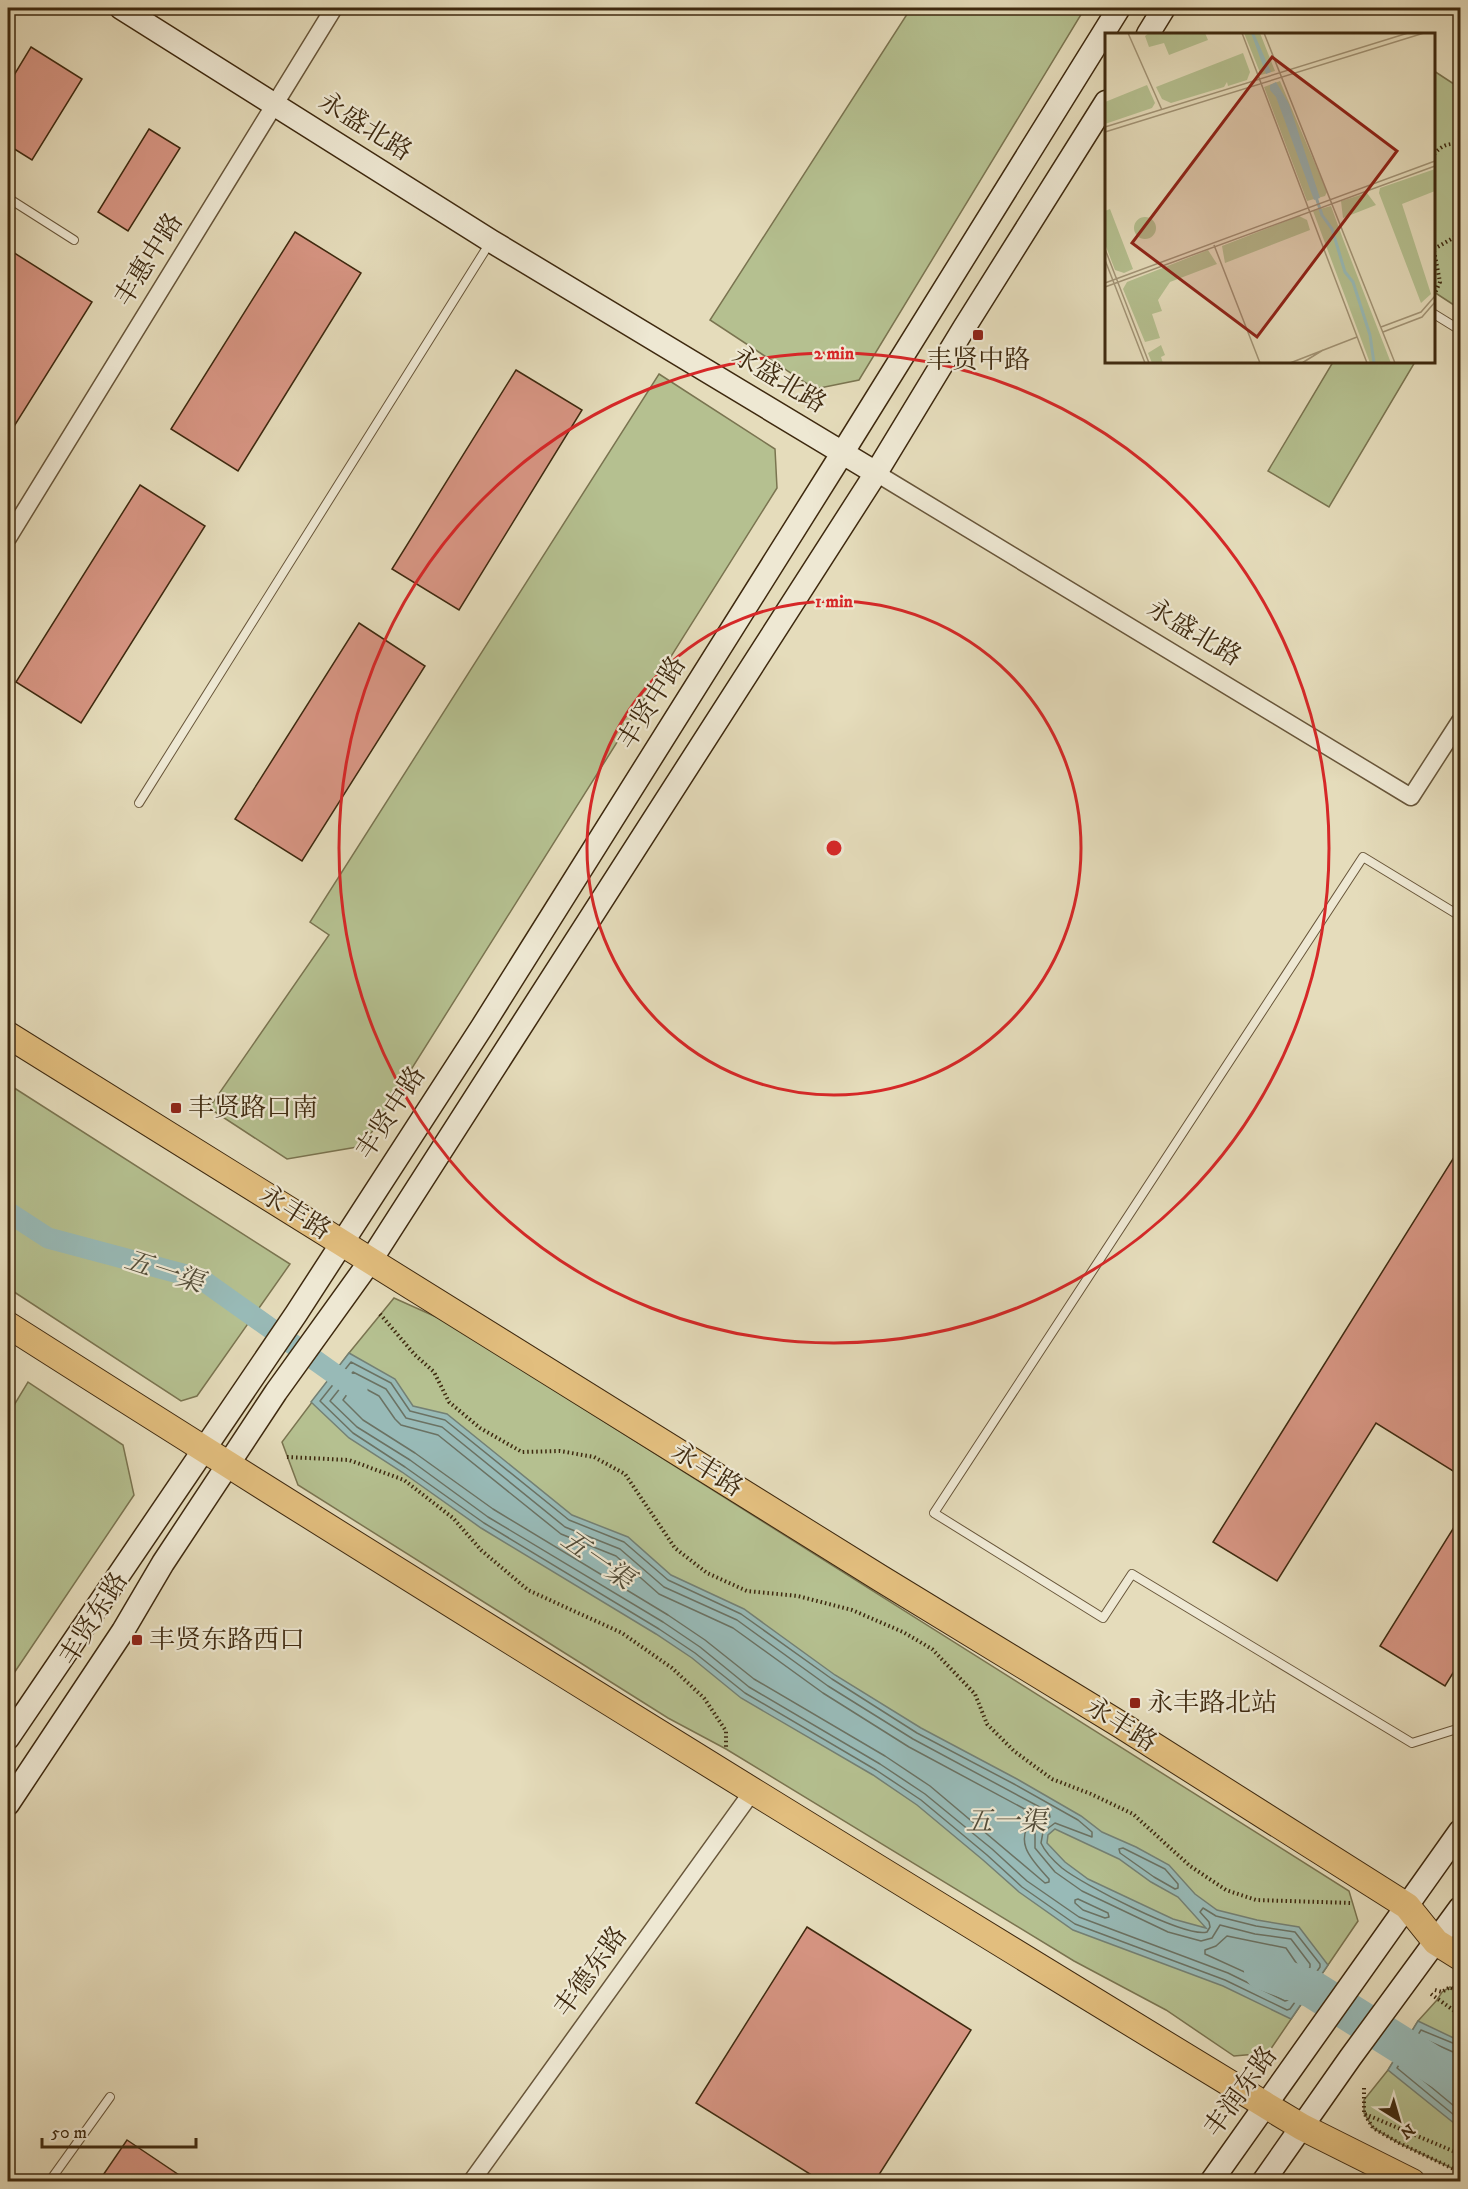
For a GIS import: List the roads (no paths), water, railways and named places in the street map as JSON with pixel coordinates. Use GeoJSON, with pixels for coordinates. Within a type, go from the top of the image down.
{"type":"FeatureCollection","features":[{"type":"Feature","properties":{"kind":"main road","name":"永丰路"},"geometry":{"type":"LineString","coordinates":[[8,1035],[880,1578],[1121,1725],[1407,1906],[1436,1942]]}},
{"type":"Feature","properties":{"kind":"main road"},"geometry":{"type":"LineString","coordinates":[[8,1325],[752,1792],[1267,2106],[1302,2127],[1412,2181]]}},
{"type":"Feature","properties":{"kind":"main road"},"geometry":{"type":"LineString","coordinates":[[1436,1942],[1461,1957]]}},
{"type":"Feature","properties":{"kind":"street","name":"永盛北路"},"geometry":{"type":"LineString","coordinates":[[121,8],[491,241],[1411,797],[1461,721]]}},
{"type":"Feature","properties":{"kind":"street","name":"丰惠中路"},"geometry":{"type":"LineString","coordinates":[[8,538],[333,8]]}},
{"type":"Feature","properties":{"kind":"street","name":"丰贤中路"},"geometry":{"type":"LineString","coordinates":[[251,1379],[296,1314],[482,1027],[843,453],[1119,8]]}},
{"type":"Feature","properties":{"kind":"street"},"geometry":{"type":"LineString","coordinates":[[1149,33],[1164,8]]}},
{"type":"Feature","properties":{"kind":"street"},"geometry":{"type":"LineString","coordinates":[[371,1260],[876,473],[964,328],[1104,111]]}},
{"type":"Feature","properties":{"kind":"street","name":"丰贤东路"},"geometry":{"type":"LineString","coordinates":[[8,1804],[123,1631],[163,1563],[276,1392],[371,1260]]}},
{"type":"Feature","properties":{"kind":"street","name":"丰贤东路"},"geometry":{"type":"LineString","coordinates":[[8,1738],[251,1379]]}},
{"type":"Feature","properties":{"kind":"street","name":"丰德东路"},"geometry":{"type":"LineString","coordinates":[[471,2181],[752,1792]]}},
{"type":"Feature","properties":{"kind":"street","name":"丰润东路"},"geometry":{"type":"LineString","coordinates":[[1211,2181],[1267,2106],[1461,1832]]}},
{"type":"Feature","properties":{"kind":"street"},"geometry":{"type":"LineString","coordinates":[[1263,2181],[1461,1908]]}},
{"type":"Feature","properties":{"kind":"lane"},"geometry":{"type":"LineString","coordinates":[[8,198],[74,240]]}},
{"type":"Feature","properties":{"kind":"lane"},"geometry":{"type":"LineString","coordinates":[[139,803],[491,241]]}},
{"type":"Feature","properties":{"kind":"lane"},"geometry":{"type":"LineString","coordinates":[[1435,315],[1461,330]]}},
{"type":"Feature","properties":{"kind":"lane"},"geometry":{"type":"LineString","coordinates":[[1461,916],[1363,857],[934,1514],[1103,1618],[1132,1574],[1412,1743],[1461,1728]]}},
{"type":"Feature","properties":{"kind":"lane"},"geometry":{"type":"LineString","coordinates":[[50,2181],[110,2097]]}},
{"type":"Feature","properties":{"kind":"water","name":"五一渠"},"geometry":{"type":"Polygon","coordinates":[[[349,1353],[395,1379],[413,1406],[447,1414],[572,1515],[628,1537],[671,1575],[744,1609],[835,1675],[921,1728],[1017,1779],[1081,1816],[1102,1832],[1169,1865],[1195,1894],[1217,1910],[1299,1927],[1328,1965],[1291,2019],[1223,1986],[1073,1930],[1019,1892],[917,1805],[873,1775],[741,1698],[692,1658],[656,1634],[481,1528],[349,1438],[311,1402],[349,1353]],[[1055,1829],[1048,1835],[1047,1843],[1065,1862],[1088,1879],[1173,1919],[1206,1928],[1178,1897],[1151,1882],[1119,1859],[1055,1829]]]}},
{"type":"Feature","properties":{"kind":"water"},"geometry":{"type":"Polygon","coordinates":[[[1418,2021],[1460,2041],[1460,2128],[1388,2070],[1418,2021]]]}},
{"type":"Feature","properties":{"kind":"waterway","name":"五一渠"},"geometry":{"type":"LineString","coordinates":[[8,1212],[48,1238],[201,1279],[357,1390]]}},
{"type":"Feature","properties":{"kind":"waterway","name":"五一渠"},"geometry":{"type":"LineString","coordinates":[[1263,1971],[1312,1989],[1460,2082]]}},
{"type":"Feature","properties":{"kind":"place","name":"丰贤中路"},"geometry":{"type":"Point","coordinates":[978,335]}},
{"type":"Feature","properties":{"kind":"place","name":"丰贤路口南"},"geometry":{"type":"Point","coordinates":[176,1108]}},
{"type":"Feature","properties":{"kind":"place","name":"丰贤东路西口"},"geometry":{"type":"Point","coordinates":[137,1640]}},
{"type":"Feature","properties":{"kind":"place","name":"永丰路北站"},"geometry":{"type":"Point","coordinates":[1135,1703]}}]}
